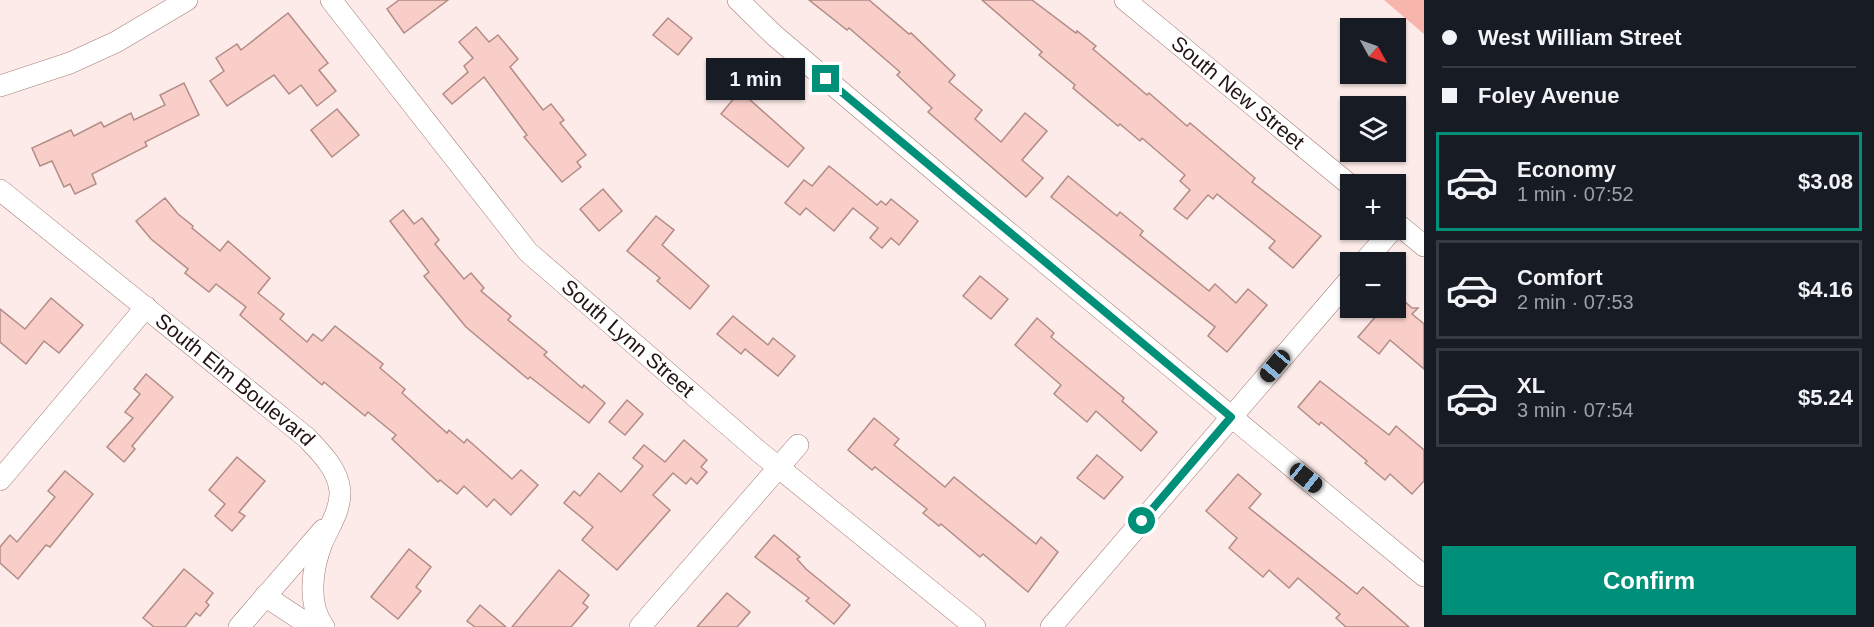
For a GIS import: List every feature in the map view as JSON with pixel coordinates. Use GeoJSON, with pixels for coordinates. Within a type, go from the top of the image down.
{"type":"FeatureCollection","features":[{"type":"Feature","properties":{"kind":"street"},"geometry":{"type":"LineString","coordinates":[[0,86],[70,63],[116,42],[187,0]]}},
{"type":"Feature","properties":{"kind":"street","name":"South Lynn Street"},"geometry":{"type":"LineString","coordinates":[[331,0],[528,252],[777,467],[975,627]]}},
{"type":"Feature","properties":{"kind":"street"},"geometry":{"type":"LineString","coordinates":[[738,0],[775,36],[953,187],[1424,576]]}},
{"type":"Feature","properties":{"kind":"street","name":"South New Street"},"geometry":{"type":"LineString","coordinates":[[1125,0],[1340,177]]}},
{"type":"Feature","properties":{"kind":"street","name":"South Elm Boulevard"},"geometry":{"type":"LineString","coordinates":[[0,190],[307,438],[328,459],[340,492],[336,515],[314,567],[314,606],[324,627]]}},
{"type":"Feature","properties":{"kind":"street"},"geometry":{"type":"LineString","coordinates":[[1406,233],[1424,246]]}},
{"type":"Feature","properties":{"kind":"street"},"geometry":{"type":"LineString","coordinates":[[1372,252],[1382,240]]}},
{"type":"Feature","properties":{"kind":"street"},"geometry":{"type":"LineString","coordinates":[[1051,627],[1340,291]]}},
{"type":"Feature","properties":{"kind":"street"},"geometry":{"type":"LineString","coordinates":[[0,480],[146,307]]}},
{"type":"Feature","properties":{"kind":"street"},"geometry":{"type":"LineString","coordinates":[[640,627],[798,445]]}},
{"type":"Feature","properties":{"kind":"street"},"geometry":{"type":"LineString","coordinates":[[239,627],[336,515]]}},
{"type":"Feature","properties":{"kind":"street"},"geometry":{"type":"LineString","coordinates":[[265,596],[312,627]]}},
{"type":"Feature","properties":{"kind":"shaded area"},"geometry":{"type":"Polygon","coordinates":[[[1384,0],[1424,0],[1424,34],[1384,0]]]}},
{"type":"Feature","properties":{"kind":"building"},"geometry":{"type":"Polygon","coordinates":[[[399,0],[448,0],[404,33],[387,9],[399,0]]]}},
{"type":"Feature","properties":{"kind":"building"},"geometry":{"type":"Polygon","coordinates":[[[809,0],[869,0],[909,34],[911,33],[955,75],[949,82],[982,110],[975,119],[1001,142],[1025,113],[1047,131],[1022,160],[1043,178],[1026,197],[928,112],[932,108],[897,75],[900,72],[849,28],[847,30],[809,0]]]}},
{"type":"Feature","properties":{"kind":"building"},"geometry":{"type":"Polygon","coordinates":[[[982,0],[1032,0],[1076,33],[1077,31],[1096,46],[1093,49],[1147,95],[1149,93],[1187,126],[1190,123],[1255,178],[1252,182],[1321,236],[1293,268],[1269,248],[1275,241],[1217,194],[1213,199],[1208,195],[1187,219],[1174,209],[1190,190],[1180,181],[1185,175],[1142,138],[1140,141],[1120,124],[1118,126],[1073,88],[1075,85],[1039,55],[1042,52],[982,0]]]}},
{"type":"Feature","properties":{"kind":"building"},"geometry":{"type":"Polygon","coordinates":[[[288,13],[328,63],[319,70],[336,91],[317,106],[301,85],[289,94],[274,75],[227,106],[210,81],[224,71],[216,58],[237,44],[241,50],[288,13]]]}},
{"type":"Feature","properties":{"kind":"building"},"geometry":{"type":"Polygon","coordinates":[[[668,18],[692,38],[678,55],[653,35],[668,18]]]}},
{"type":"Feature","properties":{"kind":"building"},"geometry":{"type":"Polygon","coordinates":[[[476,27],[489,42],[498,35],[518,59],[510,67],[543,110],[551,104],[564,120],[560,123],[586,155],[577,162],[581,167],[562,182],[524,137],[527,135],[484,77],[452,104],[443,94],[468,72],[464,66],[473,58],[459,42],[476,27]]]}},
{"type":"Feature","properties":{"kind":"building"},"geometry":{"type":"Polygon","coordinates":[[[184,83],[199,115],[145,142],[147,146],[92,174],[96,184],[75,194],[70,184],[64,187],[52,161],[40,166],[32,148],[71,130],[74,136],[101,122],[104,127],[131,113],[134,120],[165,105],[160,95],[184,83]]]}},
{"type":"Feature","properties":{"kind":"building"},"geometry":{"type":"Polygon","coordinates":[[[740,91],[804,148],[788,167],[721,114],[740,91]]]}},
{"type":"Feature","properties":{"kind":"building"},"geometry":{"type":"Polygon","coordinates":[[[337,109],[359,135],[332,157],[311,130],[337,109]]]}},
{"type":"Feature","properties":{"kind":"building"},"geometry":{"type":"Polygon","coordinates":[[[829,166],[877,205],[881,201],[886,205],[891,199],[918,221],[899,245],[891,238],[882,248],[870,238],[878,228],[853,208],[834,231],[806,208],[800,215],[785,203],[804,180],[812,186],[829,166]]]}},
{"type":"Feature","properties":{"kind":"building"},"geometry":{"type":"Polygon","coordinates":[[[1068,176],[1117,216],[1120,212],[1143,231],[1140,235],[1209,291],[1215,284],[1236,303],[1248,289],[1267,305],[1227,352],[1208,336],[1215,327],[1051,197],[1068,176]]]}},
{"type":"Feature","properties":{"kind":"building"},"geometry":{"type":"Polygon","coordinates":[[[603,189],[622,211],[599,231],[580,209],[603,189]]]}},
{"type":"Feature","properties":{"kind":"building"},"geometry":{"type":"Polygon","coordinates":[[[165,198],[178,214],[193,226],[192,228],[220,251],[228,241],[270,278],[258,293],[284,314],[280,319],[307,342],[313,334],[322,341],[335,326],[383,364],[380,368],[405,389],[402,393],[447,433],[449,430],[464,443],[467,439],[512,479],[521,470],[538,485],[511,515],[494,499],[487,507],[464,486],[457,494],[440,480],[438,482],[392,439],[396,435],[368,412],[365,416],[324,382],[322,385],[240,315],[246,307],[216,284],[209,292],[185,273],[188,269],[151,239],[136,221],[165,198]]]}},
{"type":"Feature","properties":{"kind":"building"},"geometry":{"type":"Polygon","coordinates":[[[403,210],[414,224],[422,218],[439,240],[435,244],[464,279],[471,273],[484,288],[481,291],[511,316],[508,320],[547,352],[544,355],[582,388],[584,385],[605,403],[589,423],[530,377],[528,379],[466,327],[424,276],[429,272],[390,221],[403,210]]]}},
{"type":"Feature","properties":{"kind":"building"},"geometry":{"type":"Polygon","coordinates":[[[656,216],[674,230],[662,245],[709,286],[690,309],[657,281],[660,278],[627,251],[656,216]]]}},
{"type":"Feature","properties":{"kind":"building"},"geometry":{"type":"Polygon","coordinates":[[[980,276],[1008,299],[991,319],[963,296],[980,276]]]}},
{"type":"Feature","properties":{"kind":"building"},"geometry":{"type":"Polygon","coordinates":[[[51,298],[83,325],[59,353],[44,341],[26,364],[0,342],[0,309],[25,329],[51,298]]]}},
{"type":"Feature","properties":{"kind":"building"},"geometry":{"type":"Polygon","coordinates":[[[1406,303],[1412,308],[1418,308],[1412,314],[1424,324],[1424,369],[1390,340],[1379,354],[1358,337],[1374,318],[1406,318],[1406,303]]]}},
{"type":"Feature","properties":{"kind":"building"},"geometry":{"type":"Polygon","coordinates":[[[733,316],[768,345],[773,338],[795,356],[778,376],[745,349],[741,354],[717,334],[733,316]]]}},
{"type":"Feature","properties":{"kind":"building"},"geometry":{"type":"Polygon","coordinates":[[[1037,318],[1054,333],[1051,337],[1124,398],[1122,401],[1157,432],[1141,451],[1096,411],[1087,422],[1054,394],[1061,385],[1015,345],[1037,318]]]}},
{"type":"Feature","properties":{"kind":"building"},"geometry":{"type":"Polygon","coordinates":[[[146,374],[173,397],[132,446],[135,449],[124,462],[107,447],[133,418],[125,412],[140,394],[134,389],[146,374]]]}},
{"type":"Feature","properties":{"kind":"building"},"geometry":{"type":"Polygon","coordinates":[[[1320,381],[1389,435],[1396,426],[1424,450],[1424,481],[1412,494],[1390,474],[1385,480],[1365,463],[1367,461],[1321,422],[1319,425],[1298,407],[1320,381]]]}},
{"type":"Feature","properties":{"kind":"building"},"geometry":{"type":"Polygon","coordinates":[[[627,400],[643,414],[625,435],[609,422],[627,400]]]}},
{"type":"Feature","properties":{"kind":"building"},"geometry":{"type":"Polygon","coordinates":[[[874,418],[899,439],[894,445],[945,487],[954,477],[1036,544],[1041,537],[1058,552],[1028,592],[983,554],[980,557],[941,524],[939,526],[923,513],[927,509],[875,467],[872,470],[848,450],[874,418]]]}},
{"type":"Feature","properties":{"kind":"building"},"geometry":{"type":"Polygon","coordinates":[[[684,440],[707,460],[701,467],[707,472],[697,484],[691,478],[686,484],[673,473],[653,495],[670,510],[617,570],[582,540],[593,527],[564,503],[574,491],[580,496],[599,473],[621,492],[643,466],[633,458],[644,445],[665,462],[684,440]]]}},
{"type":"Feature","properties":{"kind":"building"},"geometry":{"type":"Polygon","coordinates":[[[1097,455],[1123,477],[1104,499],[1077,478],[1097,455]]]}},
{"type":"Feature","properties":{"kind":"building"},"geometry":{"type":"Polygon","coordinates":[[[237,457],[265,481],[239,512],[245,516],[232,531],[215,516],[225,504],[209,490],[237,457]]]}},
{"type":"Feature","properties":{"kind":"building"},"geometry":{"type":"Polygon","coordinates":[[[65,471],[93,494],[50,547],[46,545],[18,579],[0,563],[0,547],[10,535],[17,542],[55,497],[48,491],[65,471]]]}},
{"type":"Feature","properties":{"kind":"building"},"geometry":{"type":"Polygon","coordinates":[[[1238,474],[1261,494],[1249,508],[1357,594],[1363,587],[1409,627],[1346,627],[1336,618],[1340,614],[1298,578],[1289,588],[1269,570],[1263,577],[1229,548],[1237,538],[1206,511],[1238,474]]]}},
{"type":"Feature","properties":{"kind":"building"},"geometry":{"type":"Polygon","coordinates":[[[774,535],[800,557],[797,559],[806,569],[850,605],[834,624],[806,601],[809,598],[755,557],[774,535]]]}},
{"type":"Feature","properties":{"kind":"building"},"geometry":{"type":"Polygon","coordinates":[[[409,549],[431,567],[416,587],[421,591],[398,619],[371,597],[409,549]]]}},
{"type":"Feature","properties":{"kind":"building"},"geometry":{"type":"Polygon","coordinates":[[[184,569],[213,593],[206,602],[209,605],[200,616],[196,613],[185,627],[154,627],[143,618],[184,569]]]}},
{"type":"Feature","properties":{"kind":"building"},"geometry":{"type":"Polygon","coordinates":[[[559,570],[589,595],[583,603],[588,607],[571,627],[512,627],[559,570]]]}},
{"type":"Feature","properties":{"kind":"building"},"geometry":{"type":"Polygon","coordinates":[[[727,593],[750,612],[737,627],[697,627],[727,593]]]}},
{"type":"Feature","properties":{"kind":"building"},"geometry":{"type":"Polygon","coordinates":[[[480,605],[506,627],[475,627],[467,621],[480,605]]]}},
{"type":"Feature","properties":{"kind":"route"},"geometry":{"type":"LineString","coordinates":[[826,79],[1231,417],[1142,521]]}}]}
